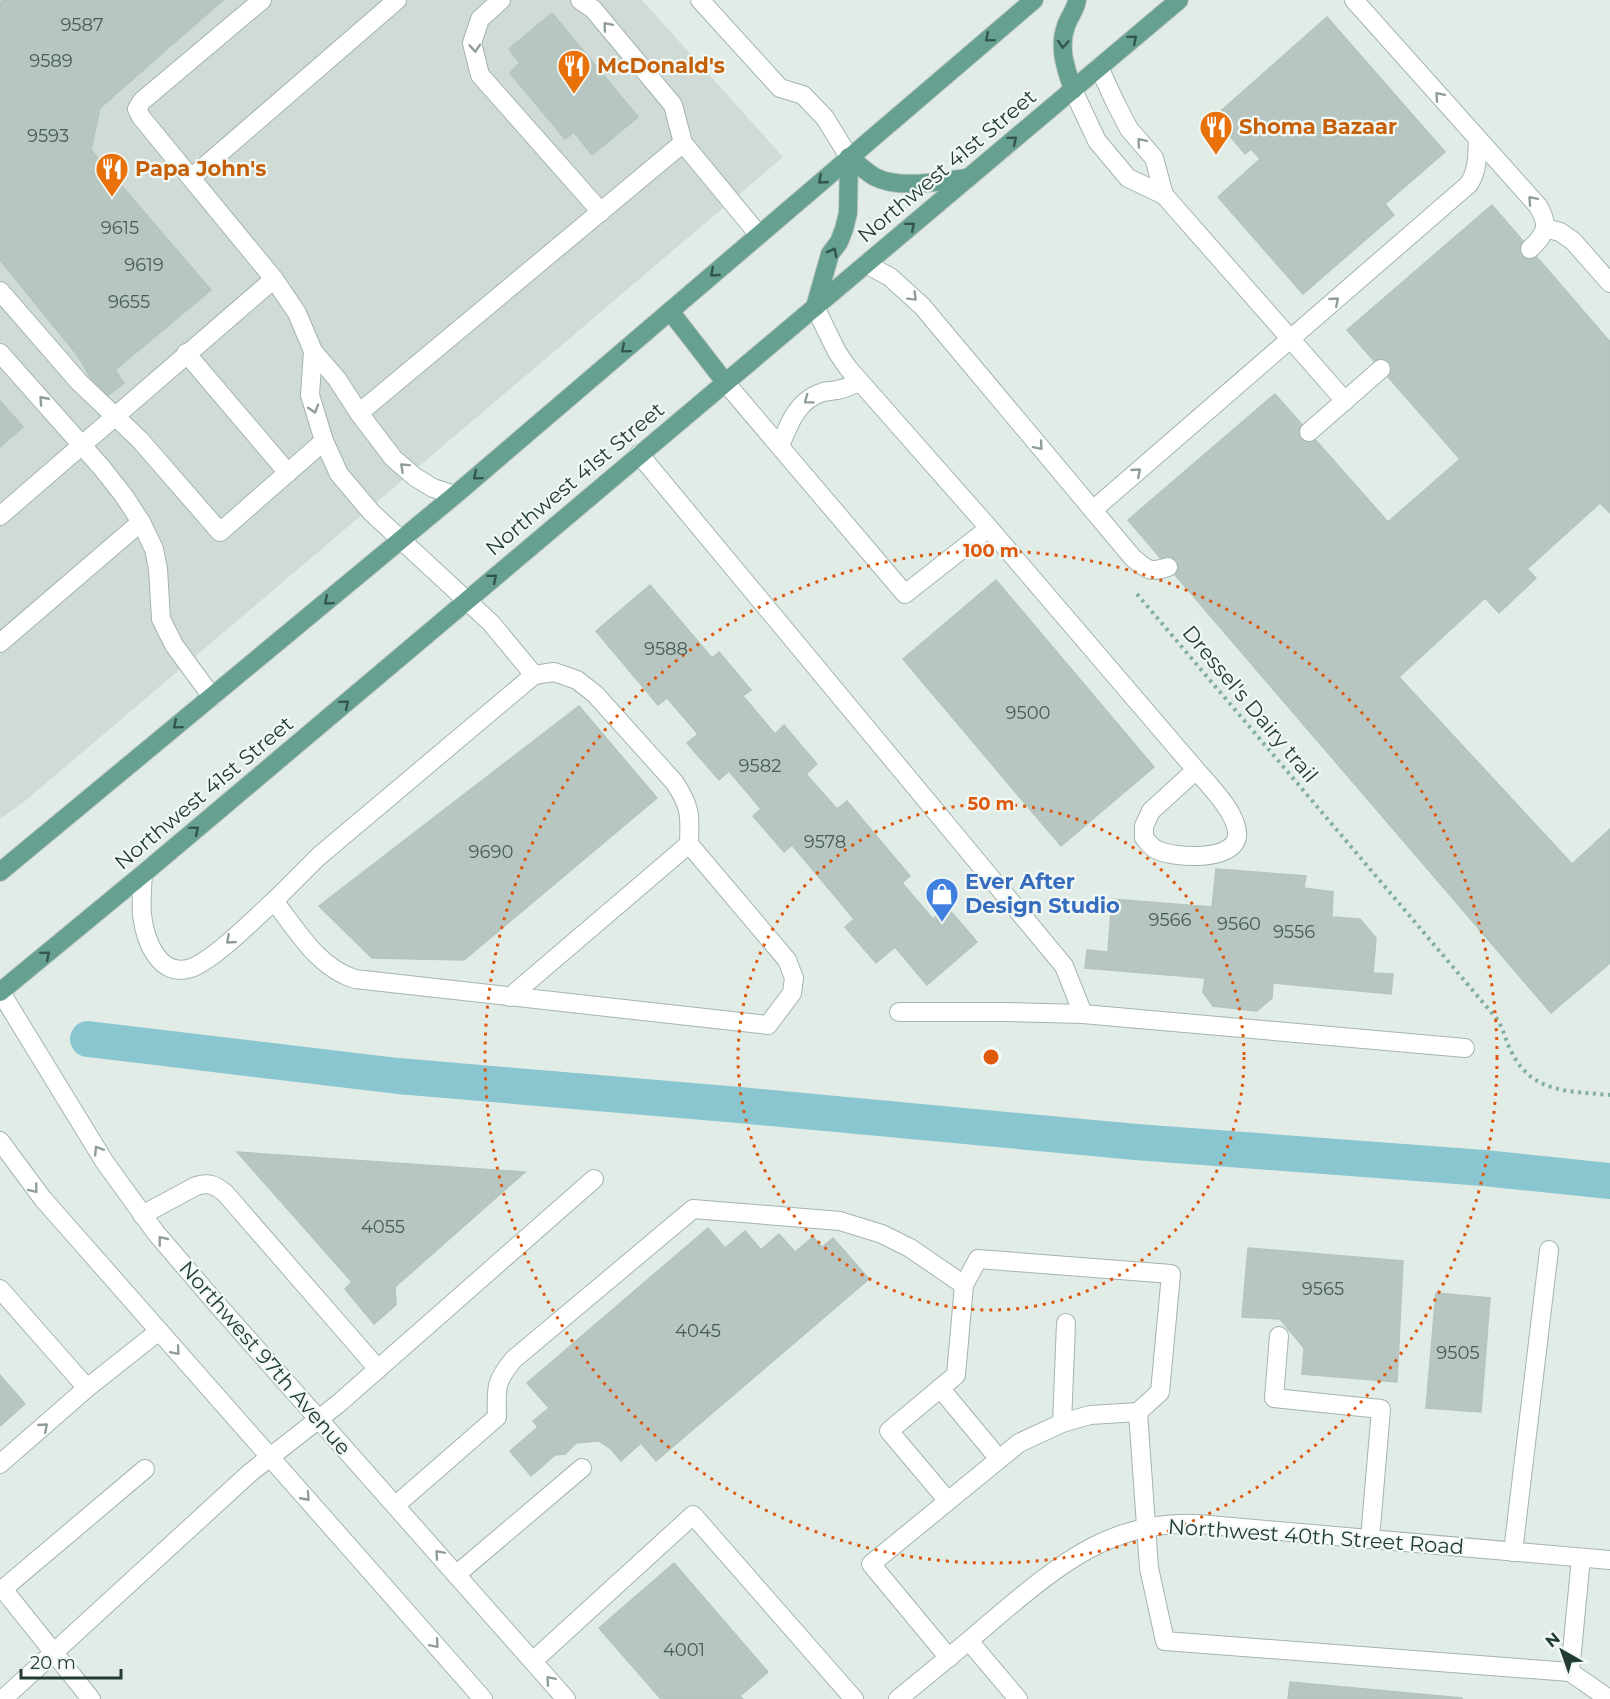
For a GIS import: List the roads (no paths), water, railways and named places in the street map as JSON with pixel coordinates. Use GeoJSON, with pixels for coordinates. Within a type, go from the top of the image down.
{"type":"FeatureCollection","features":[{"type":"Feature","properties":{"kind":"main road"},"geometry":{"type":"LineString","coordinates":[[0,872],[454,495],[1034,0]]}},
{"type":"Feature","properties":{"kind":"main road"},"geometry":{"type":"LineString","coordinates":[[1072,90],[1062,56],[1062,41],[1067,22],[1076,7],[1077,0]]}},
{"type":"Feature","properties":{"kind":"main road","name":"Northwest 41st Street"},"geometry":{"type":"LineString","coordinates":[[0,992],[1179,0]]}},
{"type":"Feature","properties":{"kind":"main road"},"geometry":{"type":"LineString","coordinates":[[849,157],[874,176],[888,182],[918,183],[968,178]]}},
{"type":"Feature","properties":{"kind":"main road"},"geometry":{"type":"LineString","coordinates":[[815,307],[830,254],[839,242],[848,213],[849,157]]}},
{"type":"Feature","properties":{"kind":"main road"},"geometry":{"type":"LineString","coordinates":[[670,311],[725,382]]}},
{"type":"Feature","properties":{"kind":"street"},"geometry":{"type":"LineString","coordinates":[[262,0],[142,101],[137,109],[141,117],[274,279],[297,313],[313,351],[337,380],[393,458],[415,477],[433,488],[454,495]]}},
{"type":"Feature","properties":{"kind":"street"},"geometry":{"type":"LineString","coordinates":[[191,178],[397,0]]}},
{"type":"Feature","properties":{"kind":"street"},"geometry":{"type":"LineString","coordinates":[[501,0],[480,19],[472,43],[480,75],[601,212]]}},
{"type":"Feature","properties":{"kind":"street"},"geometry":{"type":"LineString","coordinates":[[580,0],[593,9],[673,105],[683,143],[759,235]]}},
{"type":"Feature","properties":{"kind":"street"},"geometry":{"type":"LineString","coordinates":[[700,0],[780,88],[803,94],[825,118],[849,157]]}},
{"type":"Feature","properties":{"kind":"street"},"geometry":{"type":"LineString","coordinates":[[1354,0],[1538,206],[1544,217],[1545,228],[1541,239],[1530,249]]}},
{"type":"Feature","properties":{"kind":"street"},"geometry":{"type":"LineString","coordinates":[[1099,67],[1129,129],[1154,158],[1164,195]]}},
{"type":"Feature","properties":{"kind":"street"},"geometry":{"type":"LineString","coordinates":[[1072,90],[1096,141],[1128,178],[1164,195],[1345,401]]}},
{"type":"Feature","properties":{"kind":"street"},"geometry":{"type":"LineString","coordinates":[[1093,510],[1469,184],[1477,166],[1478,140]]}},
{"type":"Feature","properties":{"kind":"street"},"geometry":{"type":"LineString","coordinates":[[359,413],[683,143]]}},
{"type":"Feature","properties":{"kind":"street"},"geometry":{"type":"LineString","coordinates":[[1545,228],[1560,232],[1573,241],[1610,283]]}},
{"type":"Feature","properties":{"kind":"street"},"geometry":{"type":"LineString","coordinates":[[866,264],[890,277],[922,306],[1133,558],[1145,568],[1155,572],[1168,567]]}},
{"type":"Feature","properties":{"kind":"street"},"geometry":{"type":"LineString","coordinates":[[0,516],[274,279]]}},
{"type":"Feature","properties":{"kind":"street"},"geometry":{"type":"LineString","coordinates":[[0,291],[79,382],[140,440],[219,532],[324,441]]}},
{"type":"Feature","properties":{"kind":"street"},"geometry":{"type":"LineString","coordinates":[[815,307],[837,352],[860,382],[989,528],[1196,770],[1225,804],[1234,820],[1237,837],[1232,847],[1218,854],[1171,855],[1154,849],[1144,838],[1144,826],[1151,811],[1196,770]]}},
{"type":"Feature","properties":{"kind":"street"},"geometry":{"type":"LineString","coordinates":[[313,351],[310,395],[324,441],[339,474],[372,513],[491,623],[534,675]]}},
{"type":"Feature","properties":{"kind":"street"},"geometry":{"type":"LineString","coordinates":[[0,353],[82,444],[124,496],[141,522],[154,549],[158,569],[161,619],[174,645],[212,697]]}},
{"type":"Feature","properties":{"kind":"street"},"geometry":{"type":"LineString","coordinates":[[186,353],[288,472]]}},
{"type":"Feature","properties":{"kind":"street"},"geometry":{"type":"LineString","coordinates":[[1309,432],[1382,369]]}},
{"type":"Feature","properties":{"kind":"street"},"geometry":{"type":"LineString","coordinates":[[725,382],[905,594],[989,528]]}},
{"type":"Feature","properties":{"kind":"street"},"geometry":{"type":"LineString","coordinates":[[780,446],[789,423],[805,401],[815,394],[837,390],[860,382]]}},
{"type":"Feature","properties":{"kind":"street"},"geometry":{"type":"LineString","coordinates":[[639,454],[1064,966],[1083,1014]]}},
{"type":"Feature","properties":{"kind":"street"},"geometry":{"type":"LineString","coordinates":[[0,643],[141,522]]}},
{"type":"Feature","properties":{"kind":"street"},"geometry":{"type":"LineString","coordinates":[[143,874],[142,916],[151,946],[160,962],[167,967],[190,968],[217,952],[274,901],[318,857],[534,675],[554,672],[577,680],[595,694],[675,783],[690,811],[689,844],[787,960],[794,978],[792,993],[768,1025],[374,982],[343,975],[322,960],[274,901]]}},
{"type":"Feature","properties":{"kind":"street"},"geometry":{"type":"LineString","coordinates":[[510,997],[689,844]]}},
{"type":"Feature","properties":{"kind":"street","name":"Northwest 97th Avenue"},"geometry":{"type":"LineString","coordinates":[[0,992],[104,1161],[142,1215],[189,1272],[566,1699]]}},
{"type":"Feature","properties":{"kind":"street"},"geometry":{"type":"LineString","coordinates":[[899,1012],[1083,1014],[1465,1048]]}},
{"type":"Feature","properties":{"kind":"street"},"geometry":{"type":"LineString","coordinates":[[0,1141],[43,1199],[483,1699]]}},
{"type":"Feature","properties":{"kind":"street"},"geometry":{"type":"LineString","coordinates":[[3,1699],[251,1472],[319,1420],[594,1179]]}},
{"type":"Feature","properties":{"kind":"street"},"geometry":{"type":"LineString","coordinates":[[142,1215],[196,1185],[204,1183],[218,1187],[378,1369]]}},
{"type":"Feature","properties":{"kind":"street"},"geometry":{"type":"LineString","coordinates":[[396,1505],[497,1417],[497,1384],[514,1359],[693,1209],[840,1221],[882,1234],[910,1248],[964,1284]]}},
{"type":"Feature","properties":{"kind":"street"},"geometry":{"type":"LineString","coordinates":[[1513,1552],[1549,1250]]}},
{"type":"Feature","properties":{"kind":"street"},"geometry":{"type":"LineString","coordinates":[[948,1501],[889,1431],[956,1374],[964,1284],[978,1259],[1171,1274],[1160,1392],[1138,1412],[1090,1415],[1062,1423],[1019,1443],[871,1564],[949,1658]]}},
{"type":"Feature","properties":{"kind":"street"},"geometry":{"type":"LineString","coordinates":[[0,1289],[87,1388]]}},
{"type":"Feature","properties":{"kind":"street"},"geometry":{"type":"LineString","coordinates":[[1062,1423],[1066,1323]]}},
{"type":"Feature","properties":{"kind":"street"},"geometry":{"type":"LineString","coordinates":[[0,1464],[87,1388],[159,1331]]}},
{"type":"Feature","properties":{"kind":"street"},"geometry":{"type":"LineString","coordinates":[[1279,1336],[1274,1398],[1381,1409],[1370,1539]]}},
{"type":"Feature","properties":{"kind":"street"},"geometry":{"type":"LineString","coordinates":[[940,1388],[999,1459]]}},
{"type":"Feature","properties":{"kind":"street"},"geometry":{"type":"LineString","coordinates":[[1138,1412],[1149,1568],[1165,1641],[1570,1672],[1610,1699]]}},
{"type":"Feature","properties":{"kind":"street"},"geometry":{"type":"LineString","coordinates":[[457,1574],[582,1468]]}},
{"type":"Feature","properties":{"kind":"street"},"geometry":{"type":"LineString","coordinates":[[91,1699],[3,1589],[145,1469]]}},
{"type":"Feature","properties":{"kind":"street"},"geometry":{"type":"LineString","coordinates":[[533,1661],[693,1515],[854,1699]]}},
{"type":"Feature","properties":{"kind":"street","name":"Northwest 40th Street Road"},"geometry":{"type":"LineString","coordinates":[[898,1699],[1035,1584],[1068,1560],[1100,1542],[1146,1527],[1181,1523],[1610,1560]]}},
{"type":"Feature","properties":{"kind":"street"},"geometry":{"type":"LineString","coordinates":[[1570,1672],[1581,1558]]}},
{"type":"Feature","properties":{"kind":"street"},"geometry":{"type":"LineString","coordinates":[[969,1641],[1018,1699]]}},
{"type":"Feature","properties":{"kind":"waterway"},"geometry":{"type":"LineString","coordinates":[[88,1039],[398,1076],[1136,1142],[1484,1168],[1610,1181]]}},
{"type":"Feature","properties":{"kind":"place","name":"McDonald's"},"geometry":{"type":"Point","coordinates":[574,95]}},
{"type":"Feature","properties":{"kind":"place","name":"Shoma Bazaar"},"geometry":{"type":"Point","coordinates":[1216,156]}},
{"type":"Feature","properties":{"kind":"place","name":"Papa John's"},"geometry":{"type":"Point","coordinates":[112,198]}},
{"type":"Feature","properties":{"kind":"place","name":"Ever After Design Studio"},"geometry":{"type":"Point","coordinates":[942,923]}}]}
